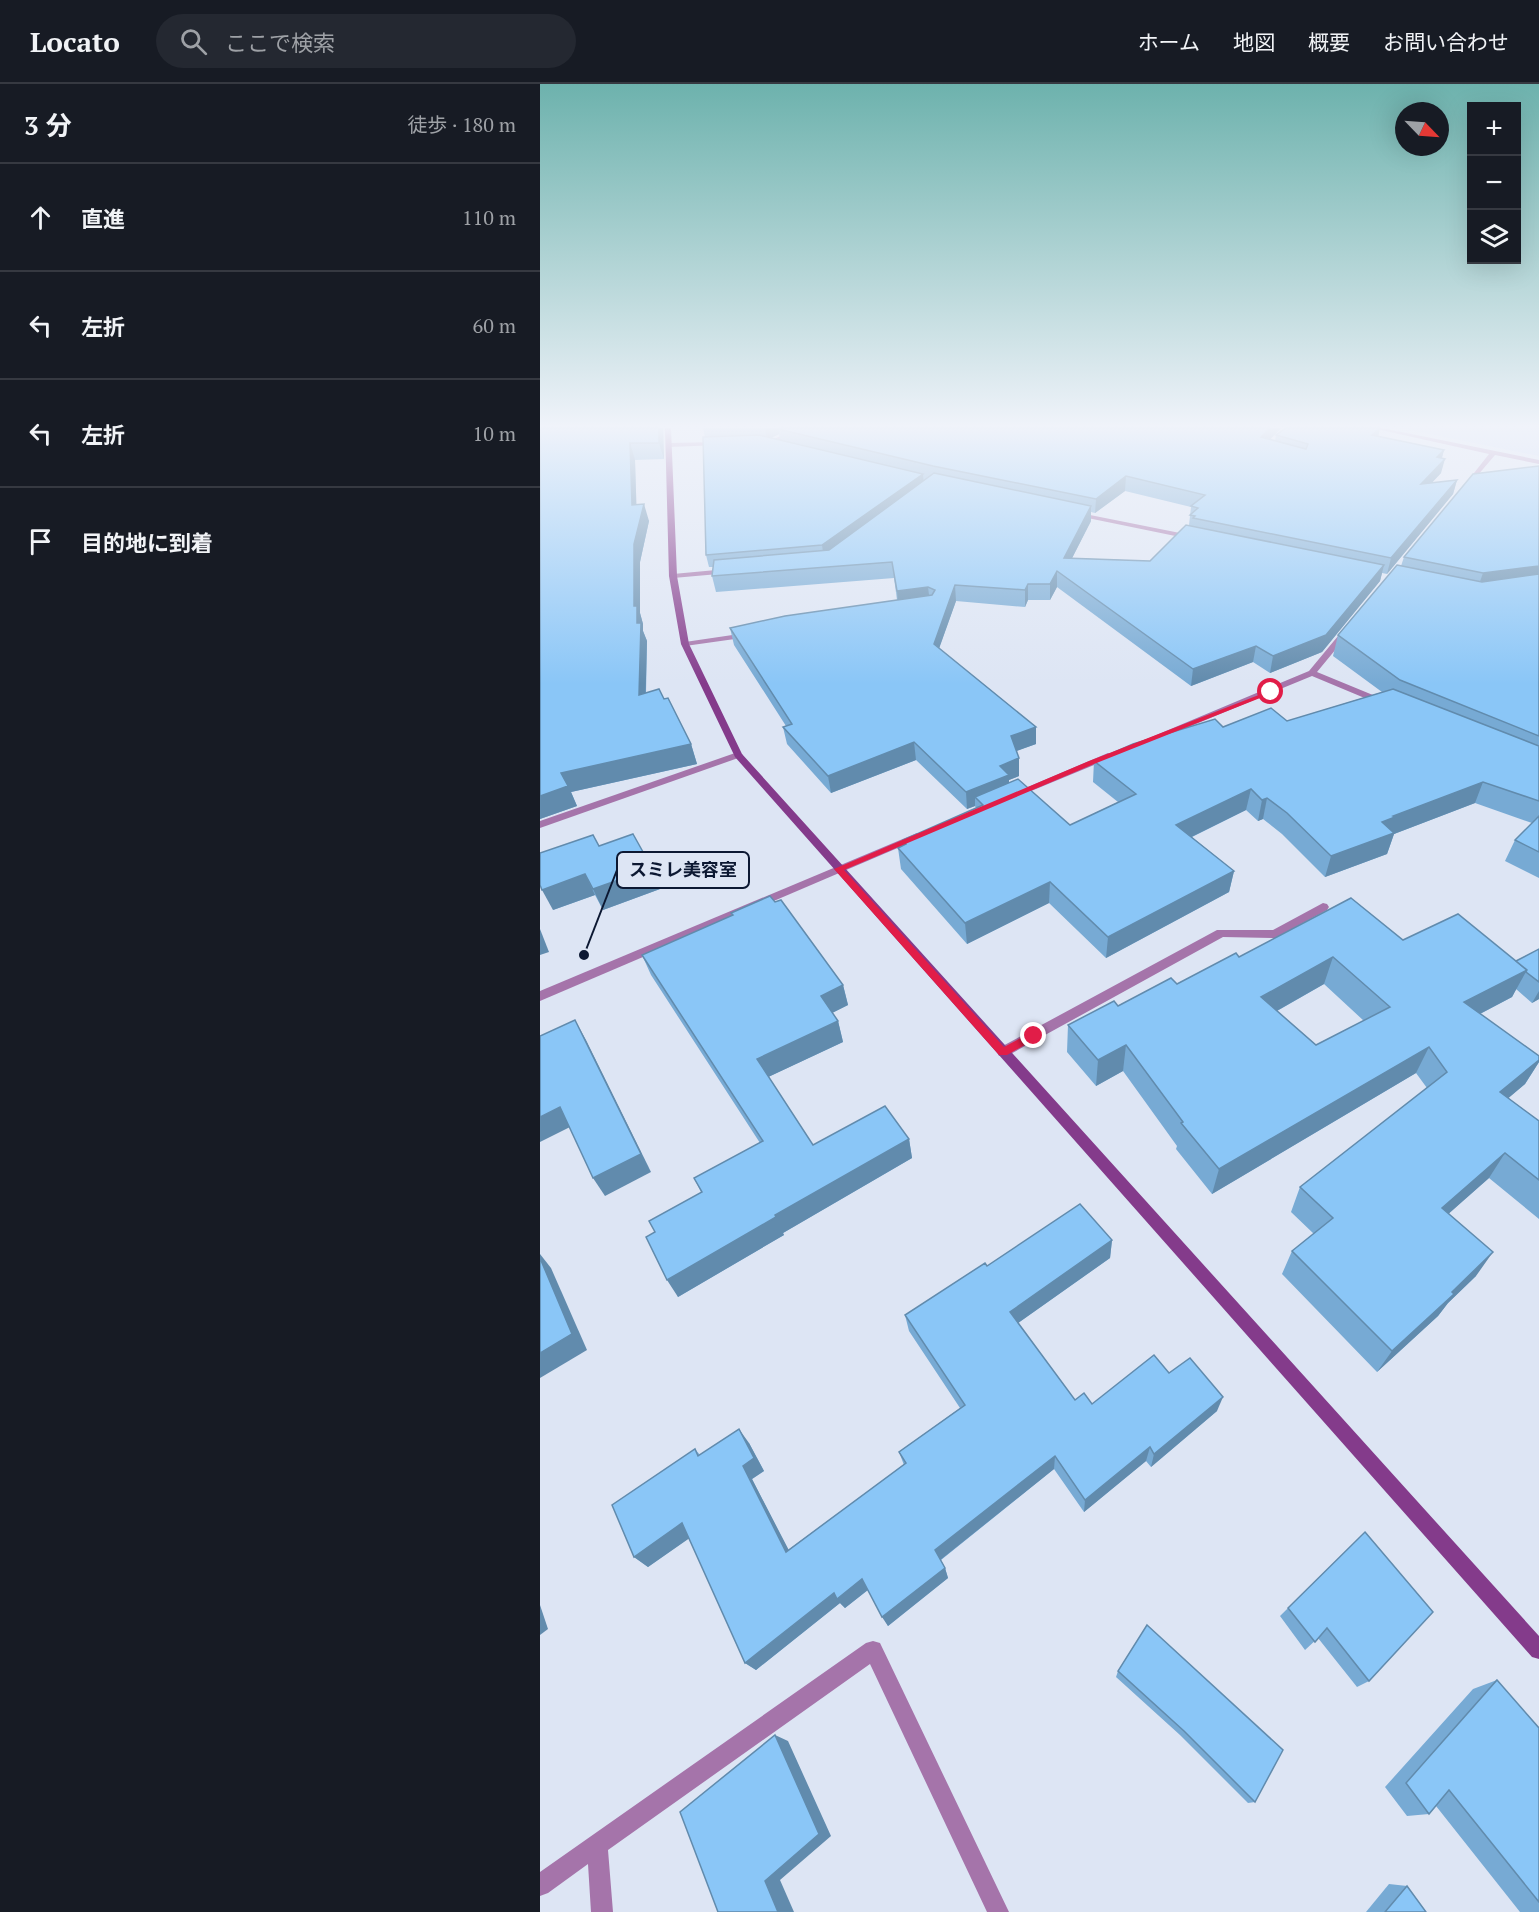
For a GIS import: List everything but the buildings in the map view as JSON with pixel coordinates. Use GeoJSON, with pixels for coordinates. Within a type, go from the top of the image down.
{"type":"FeatureCollection","features":[{"type":"Feature","properties":{"kind":"street"},"geometry":{"type":"LineString","coordinates":[[672,513],[674,576],[685,644],[738,755],[1539,1650]]}},
{"type":"Feature","properties":{"kind":"street"},"geometry":{"type":"LineString","coordinates":[[1072,513],[1198,539]]}},
{"type":"Feature","properties":{"kind":"street"},"geometry":{"type":"LineString","coordinates":[[674,576],[739,570]]}},
{"type":"Feature","properties":{"kind":"street"},"geometry":{"type":"LineString","coordinates":[[1134,746],[1312,674],[1355,621]]}},
{"type":"Feature","properties":{"kind":"street"},"geometry":{"type":"LineString","coordinates":[[685,644],[754,634]]}},
{"type":"Feature","properties":{"kind":"street"},"geometry":{"type":"LineString","coordinates":[[1312,674],[1388,704]]}},
{"type":"Feature","properties":{"kind":"street"},"geometry":{"type":"LineString","coordinates":[[1005,799],[1113,754]]}},
{"type":"Feature","properties":{"kind":"street"},"geometry":{"type":"LineString","coordinates":[[540,825],[738,755]]}},
{"type":"Feature","properties":{"kind":"street"},"geometry":{"type":"LineString","coordinates":[[540,996],[929,831]]}},
{"type":"Feature","properties":{"kind":"street"},"geometry":{"type":"LineString","coordinates":[[1003,1052],[1221,933],[1275,934],[1323,907]]}},
{"type":"Feature","properties":{"kind":"street"},"geometry":{"type":"LineString","coordinates":[[540,1885],[873,1650],[998,1912]]}},
{"type":"Feature","properties":{"kind":"street"},"geometry":{"type":"LineString","coordinates":[[597,1846],[602,1912]]}},
{"type":"Feature","properties":{"kind":"place","name":"スミレ美容室"},"geometry":{"type":"Point","coordinates":[584,955]}},
{"type":"Feature","properties":{"kind":"route"},"geometry":{"type":"LineString","coordinates":[[1034,1036],[1003,1052],[838,869],[1092,763],[1271,692]]}}]}
